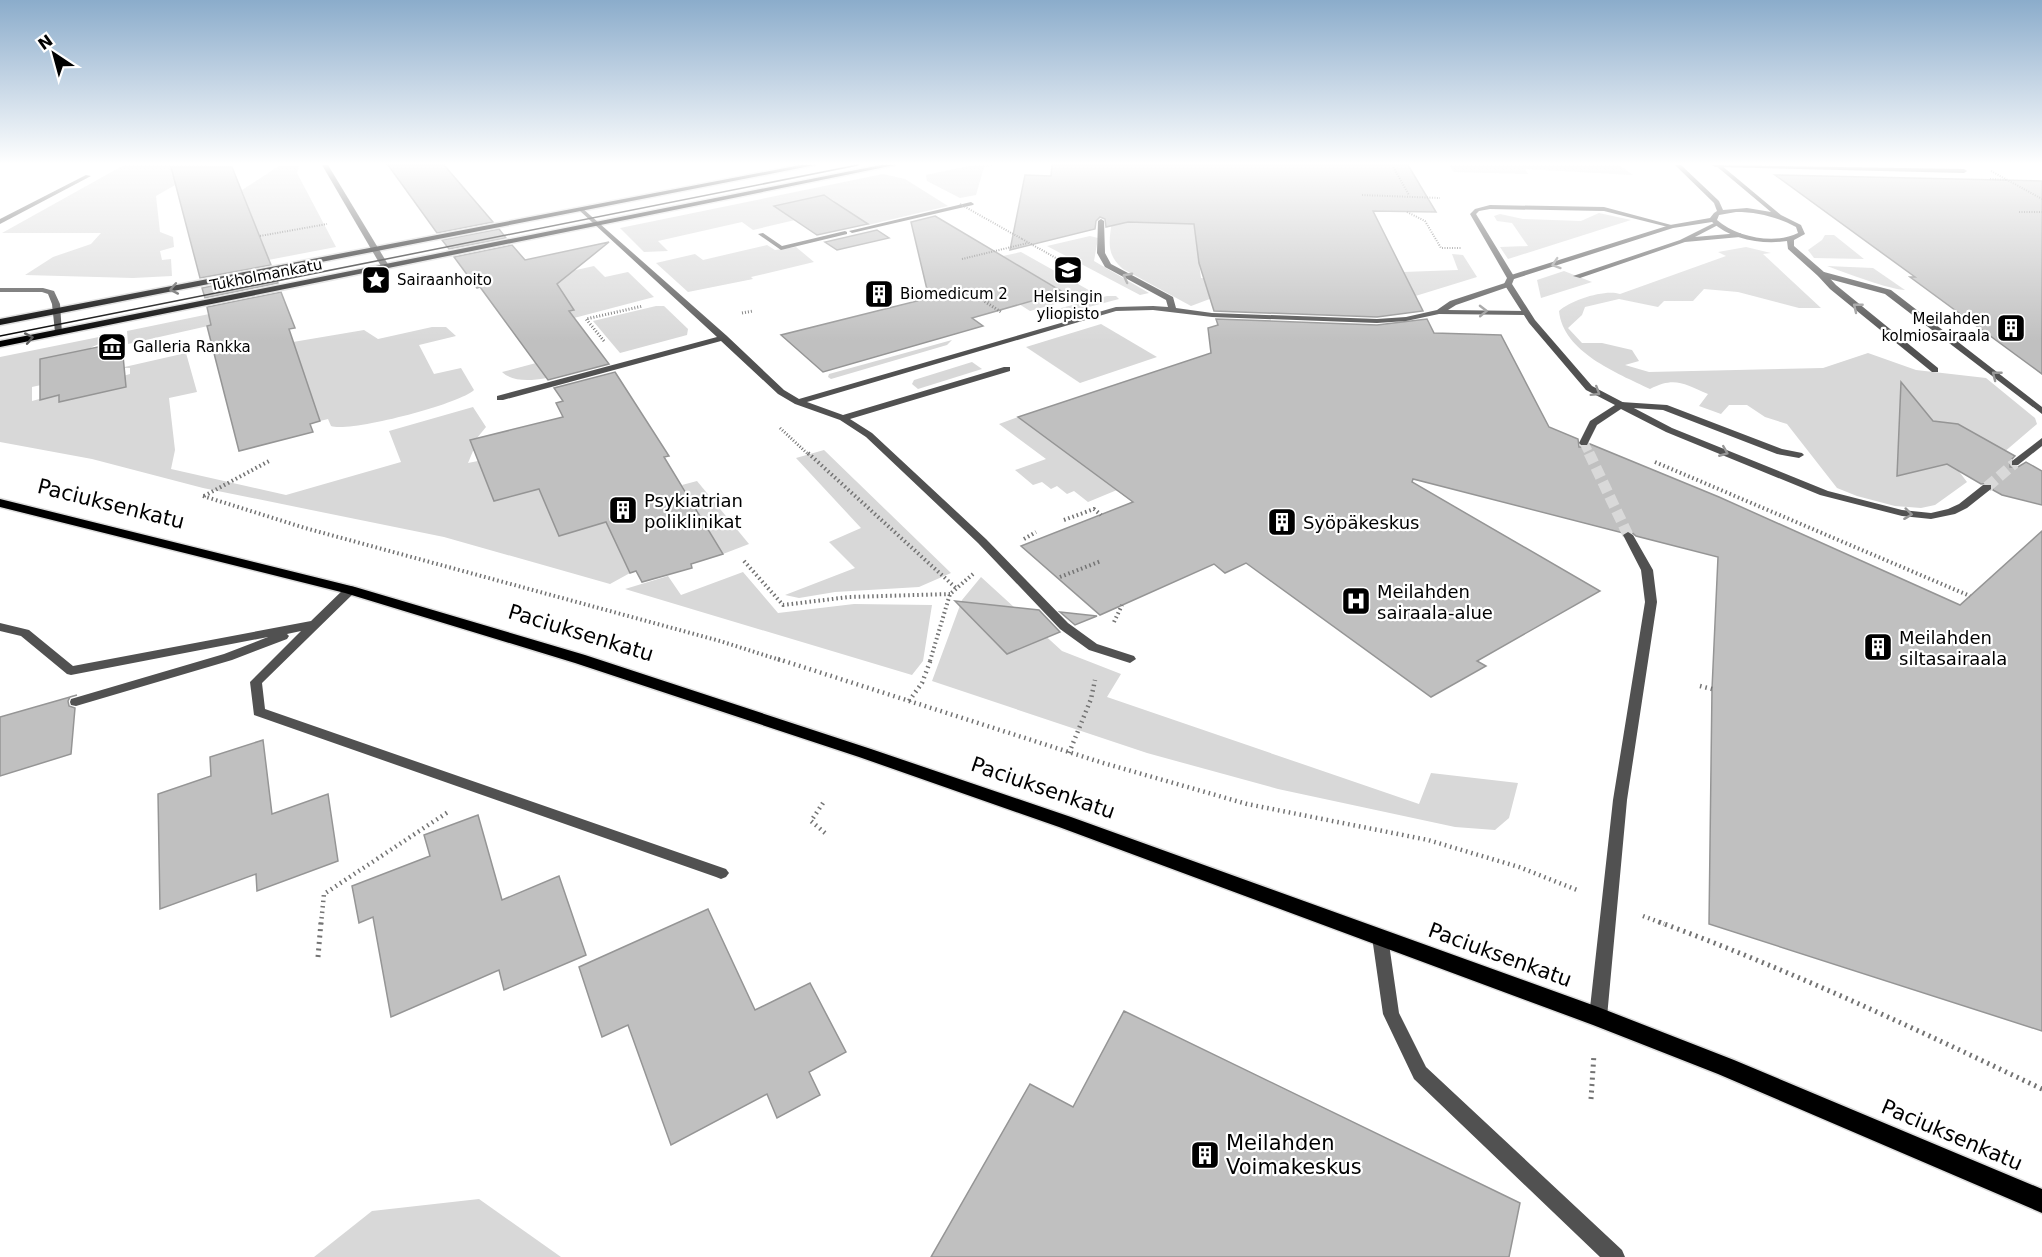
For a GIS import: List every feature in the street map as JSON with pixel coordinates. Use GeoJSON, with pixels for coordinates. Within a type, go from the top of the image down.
{"type":"FeatureCollection","features":[{"type":"Feature","properties":{"kind":"main road","name":"Tukholmankatu"},"geometry":{"type":"LineString","coordinates":[[0,322],[512,224]]}},
{"type":"Feature","properties":{"kind":"main road","name":"Tukholmankatu"},"geometry":{"type":"LineString","coordinates":[[0,344],[597,224]]}},
{"type":"Feature","properties":{"kind":"main road","name":"Paciuksenkatu"},"geometry":{"type":"LineString","coordinates":[[0,503],[350,591],[591,662],[865,753],[1065,822],[1598,1017],[1726,1067],[2042,1201]]}},
{"type":"Feature","properties":{"kind":"street"},"geometry":{"type":"LineString","coordinates":[[360,224],[386,266]]}},
{"type":"Feature","properties":{"kind":"street"},"geometry":{"type":"LineString","coordinates":[[597,224],[781,392],[798,402],[843,418],[869,435],[982,541],[1064,626],[1093,647],[1130,659]]}},
{"type":"Feature","properties":{"kind":"street"},"geometry":{"type":"LineString","coordinates":[[761,234],[781,248],[885,224]]}},
{"type":"Feature","properties":{"kind":"street"},"geometry":{"type":"LineString","coordinates":[[1101,224],[1101,253],[1108,265],[1170,300],[1172,309]]}},
{"type":"Feature","properties":{"kind":"street"},"geometry":{"type":"LineString","coordinates":[[1478,224],[1526,313],[1589,388],[1621,405],[1670,430],[1824,493],[1860,504],[1931,516],[1963,506],[1987,487]]}},
{"type":"Feature","properties":{"kind":"street"},"geometry":{"type":"LineString","coordinates":[[1662,224],[1672,226]]}},
{"type":"Feature","properties":{"kind":"street"},"geometry":{"type":"LineString","coordinates":[[1439,312],[1453,303],[1509,281],[1672,226],[1697,224]]}},
{"type":"Feature","properties":{"kind":"street"},"geometry":{"type":"LineString","coordinates":[[1682,241],[1711,224]]}},
{"type":"Feature","properties":{"kind":"street"},"geometry":{"type":"LineString","coordinates":[[1717,224],[1740,235]]}},
{"type":"Feature","properties":{"kind":"street"},"geometry":{"type":"LineString","coordinates":[[1577,276],[1682,241],[1740,235],[1790,240],[1802,234],[1802,230],[1791,224]]}},
{"type":"Feature","properties":{"kind":"street"},"geometry":{"type":"LineString","coordinates":[[1790,240],[1791,247],[1833,287],[1935,370]]}},
{"type":"Feature","properties":{"kind":"street"},"geometry":{"type":"LineString","coordinates":[[1821,274],[1888,292],[2042,411]]}},
{"type":"Feature","properties":{"kind":"street"},"geometry":{"type":"LineString","coordinates":[[0,290],[43,290],[51,293],[57,311],[59,332]]}},
{"type":"Feature","properties":{"kind":"street"},"geometry":{"type":"LineString","coordinates":[[798,402],[1098,314],[1139,308],[1172,309],[1212,315],[1377,321],[1406,319],[1439,312],[1526,313]]}},
{"type":"Feature","properties":{"kind":"street"},"geometry":{"type":"LineString","coordinates":[[500,398],[724,338]]}},
{"type":"Feature","properties":{"kind":"street"},"geometry":{"type":"LineString","coordinates":[[843,418],[1007,369]]}},
{"type":"Feature","properties":{"kind":"street"},"geometry":{"type":"LineString","coordinates":[[1584,443],[1593,423],[1621,405],[1664,407],[1780,452],[1799,455]]}},
{"type":"Feature","properties":{"kind":"street"},"geometry":{"type":"LineString","coordinates":[[2015,464],[2042,441]]}},
{"type":"Feature","properties":{"kind":"street"},"geometry":{"type":"LineString","coordinates":[[1598,1017],[1620,800],[1651,602],[1647,570],[1628,535]]}},
{"type":"Feature","properties":{"kind":"street"},"geometry":{"type":"LineString","coordinates":[[350,591],[312,625],[256,682],[259,712],[721,873]]}},
{"type":"Feature","properties":{"kind":"street"},"geometry":{"type":"LineString","coordinates":[[0,627],[25,633],[71,671],[312,625]]}},
{"type":"Feature","properties":{"kind":"street"},"geometry":{"type":"LineString","coordinates":[[76,702],[228,657],[312,625]]}},
{"type":"Feature","properties":{"kind":"street"},"geometry":{"type":"LineString","coordinates":[[1380,937],[1391,1014],[1420,1073],[1615,1257]]}},
{"type":"Feature","properties":{"kind":"path"},"geometry":{"type":"LineString","coordinates":[[260,236],[329,224]]}},
{"type":"Feature","properties":{"kind":"path"},"geometry":{"type":"LineString","coordinates":[[995,224],[1022,239]]}},
{"type":"Feature","properties":{"kind":"path"},"geometry":{"type":"LineString","coordinates":[[1427,224],[1441,248],[1467,249]]}},
{"type":"Feature","properties":{"kind":"path"},"geometry":{"type":"LineString","coordinates":[[962,259],[1028,242]]}},
{"type":"Feature","properties":{"kind":"path"},"geometry":{"type":"LineString","coordinates":[[623,365],[586,320],[678,297]]}},
{"type":"Feature","properties":{"kind":"path"},"geometry":{"type":"LineString","coordinates":[[989,300],[984,301],[1000,312]]}},
{"type":"Feature","properties":{"kind":"path"},"geometry":{"type":"LineString","coordinates":[[780,428],[956,588]]}},
{"type":"Feature","properties":{"kind":"path"},"geometry":{"type":"LineString","coordinates":[[203,496],[269,462]]}},
{"type":"Feature","properties":{"kind":"path"},"geometry":{"type":"LineString","coordinates":[[1655,462],[1970,596]]}},
{"type":"Feature","properties":{"kind":"path"},"geometry":{"type":"LineString","coordinates":[[203,496],[304,528],[720,641],[1100,762],[1247,804],[1428,840],[1519,867],[1741,952],[1906,1024],[2042,1089]]}},
{"type":"Feature","properties":{"kind":"path"},"geometry":{"type":"LineString","coordinates":[[1064,520],[1094,509],[1101,515]]}},
{"type":"Feature","properties":{"kind":"path"},"geometry":{"type":"LineString","coordinates":[[744,561],[783,605],[849,597],[950,594]]}},
{"type":"Feature","properties":{"kind":"path"},"geometry":{"type":"LineString","coordinates":[[1028,589],[1101,561]]}},
{"type":"Feature","properties":{"kind":"path"},"geometry":{"type":"LineString","coordinates":[[909,701],[922,683],[950,594],[974,574]]}},
{"type":"Feature","properties":{"kind":"path"},"geometry":{"type":"LineString","coordinates":[[1700,686],[1712,689]]}},
{"type":"Feature","properties":{"kind":"path"},"geometry":{"type":"LineString","coordinates":[[318,957],[324,894],[482,789]]}},
{"type":"Feature","properties":{"kind":"path"},"geometry":{"type":"LineString","coordinates":[[823,803],[811,821],[825,833]]}},
{"type":"Feature","properties":{"kind":"path"},"geometry":{"type":"LineString","coordinates":[[1591,1099],[1598,1017]]}},
{"type":"Feature","properties":{"kind":"shaded area"},"geometry":{"type":"Polygon","coordinates":[[[19,224],[159,224],[160,232],[173,237],[174,247],[160,251],[162,260],[171,259],[172,276],[133,278],[25,275],[53,257],[91,244],[101,233],[2,233],[19,224]]]}},
{"type":"Feature","properties":{"kind":"shaded area"},"geometry":{"type":"Polygon","coordinates":[[[255,224],[324,224],[336,247],[200,273],[196,264],[265,251],[255,224]]]}},
{"type":"Feature","properties":{"kind":"shaded area"},"geometry":{"type":"Polygon","coordinates":[[[641,224],[735,224],[658,241],[668,251],[644,252],[620,228],[641,224]]]}},
{"type":"Feature","properties":{"kind":"shaded area"},"geometry":{"type":"Polygon","coordinates":[[[744,224],[780,224],[753,230],[744,224]]]}},
{"type":"Feature","properties":{"kind":"shaded area"},"geometry":{"type":"Polygon","coordinates":[[[1112,224],[1194,224],[1201,278],[1228,279],[1223,294],[1191,306],[1123,269],[1111,253],[1112,224]]]}},
{"type":"Feature","properties":{"kind":"shaded area"},"geometry":{"type":"Polygon","coordinates":[[[1512,224],[1619,224],[1508,259],[1500,247],[1528,246],[1512,224]]]}},
{"type":"Feature","properties":{"kind":"shaded area"},"geometry":{"type":"Polygon","coordinates":[[[1825,235],[1834,235],[1864,259],[1814,258],[1808,250],[1825,235]]]}},
{"type":"Feature","properties":{"kind":"shaded area"},"geometry":{"type":"Polygon","coordinates":[[[1090,236],[1098,238],[1094,261],[1149,293],[1140,295],[1047,246],[1090,236]]]}},
{"type":"Feature","properties":{"kind":"shaded area"},"geometry":{"type":"Polygon","coordinates":[[[767,245],[775,250],[796,247],[814,262],[751,277],[753,279],[688,292],[656,263],[695,254],[703,260],[767,245]]]}},
{"type":"Feature","properties":{"kind":"shaded area"},"geometry":{"type":"Polygon","coordinates":[[[1746,247],[1771,253],[1763,254],[1821,308],[1799,308],[1738,292],[1704,289],[1693,301],[1664,301],[1658,307],[1619,299],[1585,307],[1582,315],[1568,328],[1582,343],[1602,343],[1632,350],[1639,361],[1625,365],[1649,372],[1823,368],[1868,353],[1916,370],[1986,378],[2035,418],[2037,424],[1996,459],[1954,465],[1967,482],[1935,505],[1921,508],[1895,506],[1837,488],[1787,424],[1765,417],[1747,405],[1729,405],[1721,414],[1699,406],[1708,394],[1679,383],[1666,383],[1650,389],[1594,359],[1570,338],[1563,325],[1559,311],[1580,299],[1597,294],[1620,294],[1726,256],[1718,252],[1746,247]]]}},
{"type":"Feature","properties":{"kind":"shaded area"},"geometry":{"type":"Polygon","coordinates":[[[1021,252],[1094,293],[1030,311],[1019,304],[1059,289],[1003,256],[1021,252]]]}},
{"type":"Feature","properties":{"kind":"shaded area"},"geometry":{"type":"Polygon","coordinates":[[[1452,254],[1463,255],[1477,277],[1409,298],[1403,272],[1458,270],[1452,254]]]}},
{"type":"Feature","properties":{"kind":"shaded area"},"geometry":{"type":"Polygon","coordinates":[[[594,266],[605,277],[628,272],[654,297],[574,318],[540,278],[594,266]]]}},
{"type":"Feature","properties":{"kind":"shaded area"},"geometry":{"type":"Polygon","coordinates":[[[1827,266],[1873,268],[1905,290],[1878,284],[1827,266]]]}},
{"type":"Feature","properties":{"kind":"shaded area"},"geometry":{"type":"Polygon","coordinates":[[[1564,271],[1592,282],[1541,298],[1537,280],[1564,271]]]}},
{"type":"Feature","properties":{"kind":"shaded area"},"geometry":{"type":"Polygon","coordinates":[[[1107,296],[1116,296],[1119,299],[1062,314],[1038,314],[1107,296]]]}},
{"type":"Feature","properties":{"kind":"shaded area"},"geometry":{"type":"Polygon","coordinates":[[[248,306],[248,317],[128,344],[127,331],[248,306]]]}},
{"type":"Feature","properties":{"kind":"shaded area"},"geometry":{"type":"Polygon","coordinates":[[[664,306],[688,329],[687,335],[620,353],[593,321],[664,306]]]}},
{"type":"Feature","properties":{"kind":"shaded area"},"geometry":{"type":"Polygon","coordinates":[[[1101,324],[1157,357],[1080,383],[1026,347],[1101,324]]]}},
{"type":"Feature","properties":{"kind":"shaded area"},"geometry":{"type":"Polygon","coordinates":[[[432,327],[446,327],[456,336],[419,345],[434,374],[461,368],[474,390],[448,403],[380,421],[342,427],[331,426],[328,419],[320,421],[293,342],[364,330],[378,339],[432,327]]]}},
{"type":"Feature","properties":{"kind":"shaded area"},"geometry":{"type":"Polygon","coordinates":[[[99,337],[99,344],[92,347],[50,383],[32,387],[32,401],[130,374],[130,368],[120,368],[186,353],[197,392],[169,398],[175,450],[171,469],[286,495],[401,462],[389,431],[473,407],[486,427],[477,438],[482,449],[473,451],[468,463],[478,461],[494,500],[538,486],[605,520],[630,573],[610,584],[444,537],[203,488],[92,459],[0,442],[0,357],[99,337]]]}},
{"type":"Feature","properties":{"kind":"shaded area"},"geometry":{"type":"Polygon","coordinates":[[[952,340],[947,345],[831,379],[828,377],[829,374],[952,340]]]}},
{"type":"Feature","properties":{"kind":"shaded area"},"geometry":{"type":"Polygon","coordinates":[[[972,362],[982,369],[918,389],[912,384],[914,380],[972,362]]]}},
{"type":"Feature","properties":{"kind":"shaded area"},"geometry":{"type":"Polygon","coordinates":[[[536,363],[597,365],[534,380],[522,380],[502,372],[536,363]]]}},
{"type":"Feature","properties":{"kind":"shaded area"},"geometry":{"type":"Polygon","coordinates":[[[1018,417],[1117,490],[1088,502],[1074,491],[1067,494],[1057,486],[1051,489],[1042,482],[1033,485],[1015,470],[1046,459],[999,424],[1018,417]]]}},
{"type":"Feature","properties":{"kind":"shaded area"},"geometry":{"type":"Polygon","coordinates":[[[824,450],[951,573],[919,587],[835,592],[799,598],[785,595],[855,568],[829,542],[861,528],[796,458],[824,450]]]}},
{"type":"Feature","properties":{"kind":"shaded area"},"geometry":{"type":"Polygon","coordinates":[[[697,481],[749,544],[723,554],[682,485],[697,481]]]}},
{"type":"Feature","properties":{"kind":"shaded area"},"geometry":{"type":"Polygon","coordinates":[[[743,572],[778,613],[854,604],[932,605],[923,661],[912,675],[625,589],[668,576],[681,595],[743,572]]]}},
{"type":"Feature","properties":{"kind":"shaded area"},"geometry":{"type":"Polygon","coordinates":[[[981,577],[1062,651],[1121,674],[1107,697],[1419,804],[1431,773],[1518,783],[1509,818],[1495,830],[1455,827],[1278,789],[1147,753],[932,681],[962,600],[981,577]]]}},
{"type":"Feature","properties":{"kind":"shaded area"},"geometry":{"type":"Polygon","coordinates":[[[479,1199],[561,1257],[314,1257],[372,1211],[479,1199]]]}},
{"type":"Feature","properties":{"kind":"building"},"geometry":{"type":"Polygon","coordinates":[[[186,224],[255,224],[271,265],[200,278],[186,224]]]}},
{"type":"Feature","properties":{"kind":"building"},"geometry":{"type":"Polygon","coordinates":[[[430,224],[485,224],[437,233],[430,224]]]}},
{"type":"Feature","properties":{"kind":"building"},"geometry":{"type":"Polygon","coordinates":[[[800,224],[868,224],[817,235],[800,224]]]}},
{"type":"Feature","properties":{"kind":"building"},"geometry":{"type":"Polygon","coordinates":[[[911,224],[948,224],[1063,292],[972,318],[983,326],[823,372],[781,335],[929,298],[911,224]]]}},
{"type":"Feature","properties":{"kind":"building"},"geometry":{"type":"Polygon","coordinates":[[[1015,224],[1096,224],[1095,229],[1010,250],[1015,224]]]}},
{"type":"Feature","properties":{"kind":"building"},"geometry":{"type":"Polygon","coordinates":[[[1106,224],[1121,224],[1106,227],[1106,224]]]}},
{"type":"Feature","properties":{"kind":"building"},"geometry":{"type":"Polygon","coordinates":[[[1183,224],[1379,224],[1423,311],[1377,317],[1214,311],[1199,263],[1194,224],[1183,224]]]}},
{"type":"Feature","properties":{"kind":"building"},"geometry":{"type":"Polygon","coordinates":[[[1842,224],[2042,224],[2042,374],[1910,277],[1915,277],[1842,224]]]}},
{"type":"Feature","properties":{"kind":"building"},"geometry":{"type":"Polygon","coordinates":[[[499,229],[506,238],[449,249],[442,240],[499,229]]]}},
{"type":"Feature","properties":{"kind":"building"},"geometry":{"type":"Polygon","coordinates":[[[877,230],[889,238],[837,250],[825,242],[877,230]]]}},
{"type":"Feature","properties":{"kind":"building"},"geometry":{"type":"Polygon","coordinates":[[[609,242],[557,284],[574,310],[569,311],[609,364],[548,380],[480,287],[477,288],[454,257],[512,245],[525,260],[609,242]]]}},
{"type":"Feature","properties":{"kind":"building"},"geometry":{"type":"Polygon","coordinates":[[[274,273],[278,283],[205,298],[202,288],[274,273]]]}},
{"type":"Feature","properties":{"kind":"building"},"geometry":{"type":"Polygon","coordinates":[[[281,292],[295,328],[289,329],[320,421],[310,424],[313,432],[239,451],[207,326],[211,325],[207,307],[281,292]]]}},
{"type":"Feature","properties":{"kind":"building","name":"Meilahden siltasairaala"},"geometry":{"type":"Polygon","coordinates":[[[1216,319],[1377,325],[1427,319],[1434,333],[1501,335],[1549,427],[1578,439],[1579,447],[1587,447],[1590,444],[1719,497],[1960,605],[2042,531],[2042,1031],[1709,924],[1712,689],[1718,557],[1636,536],[1629,530],[1623,533],[1413,479],[1412,482],[1600,591],[1477,661],[1486,666],[1431,697],[1246,563],[1225,573],[1214,564],[1100,615],[1021,546],[1133,502],[1018,417],[1211,353],[1208,328],[1218,325],[1216,319]]]}},
{"type":"Feature","properties":{"kind":"building"},"geometry":{"type":"Polygon","coordinates":[[[117,343],[118,346],[122,345],[126,387],[59,402],[59,395],[40,400],[40,359],[117,343]]]}},
{"type":"Feature","properties":{"kind":"building","name":"Psykiatrian poliklinikat"},"geometry":{"type":"Polygon","coordinates":[[[615,372],[669,456],[664,457],[723,554],[691,564],[692,568],[642,582],[636,571],[630,573],[606,522],[559,536],[539,489],[494,501],[470,440],[563,417],[556,403],[563,401],[554,388],[615,372]]]}},
{"type":"Feature","properties":{"kind":"building"},"geometry":{"type":"Polygon","coordinates":[[[1901,382],[1933,421],[1958,424],[2015,456],[2010,461],[2010,467],[2018,467],[2026,462],[2042,471],[2042,505],[2002,495],[1993,490],[1993,483],[1981,484],[1947,464],[1897,476],[1901,382]]]}},
{"type":"Feature","properties":{"kind":"building"},"geometry":{"type":"Polygon","coordinates":[[[955,601],[1039,610],[1060,632],[1007,654],[955,601]]]}},
{"type":"Feature","properties":{"kind":"building"},"geometry":{"type":"Polygon","coordinates":[[[1060,612],[1097,616],[1075,625],[1060,612]]]}},
{"type":"Feature","properties":{"kind":"building"},"geometry":{"type":"Polygon","coordinates":[[[70,697],[69,706],[75,708],[71,754],[0,776],[0,717],[70,697]]]}},
{"type":"Feature","properties":{"kind":"building"},"geometry":{"type":"Polygon","coordinates":[[[263,740],[272,814],[328,794],[338,861],[257,891],[256,874],[160,909],[158,794],[211,776],[210,757],[263,740]]]}},
{"type":"Feature","properties":{"kind":"building"},"geometry":{"type":"Polygon","coordinates":[[[478,815],[502,900],[559,876],[586,955],[504,990],[499,970],[391,1017],[373,917],[359,923],[352,886],[430,856],[424,835],[478,815]]]}},
{"type":"Feature","properties":{"kind":"building"},"geometry":{"type":"Polygon","coordinates":[[[708,909],[755,1010],[810,983],[846,1052],[809,1072],[820,1095],[777,1118],[767,1094],[671,1145],[628,1025],[602,1037],[579,967],[708,909]]]}},
{"type":"Feature","properties":{"kind":"building","name":"Meilahden Voimakeskus"},"geometry":{"type":"Polygon","coordinates":[[[1124,1011],[1520,1203],[1509,1257],[931,1257],[1030,1084],[1073,1107],[1124,1011]]]}},
{"type":"Feature","properties":{"kind":"tunnel"},"geometry":{"type":"LineString","coordinates":[[1584,443],[1589,453]]}},
{"type":"Feature","properties":{"kind":"tunnel"},"geometry":{"type":"LineString","coordinates":[[1589,453],[1628,535]]}},
{"type":"Feature","properties":{"kind":"tunnel"},"geometry":{"type":"LineString","coordinates":[[1987,487],[2015,463]]}},
{"type":"Feature","properties":{"kind":"tram line"},"geometry":{"type":"LineString","coordinates":[[0,336],[564,224]]}},
{"type":"Feature","properties":{"kind":"place","name":"Helsingin yliopisto"},"geometry":{"type":"Point","coordinates":[1068,270]}},
{"type":"Feature","properties":{"kind":"place","name":"Sairaanhoito"},"geometry":{"type":"Point","coordinates":[376,280]}},
{"type":"Feature","properties":{"kind":"place","name":"Biomedicum 2"},"geometry":{"type":"Point","coordinates":[879,294]}},
{"type":"Feature","properties":{"kind":"place","name":"Meilahden kolmiosairaala"},"geometry":{"type":"Point","coordinates":[2011,328]}},
{"type":"Feature","properties":{"kind":"place","name":"Galleria Rankka"},"geometry":{"type":"Point","coordinates":[112,347]}},
{"type":"Feature","properties":{"kind":"place","name":"Psykiatrian poliklinikat"},"geometry":{"type":"Point","coordinates":[623,510]}},
{"type":"Feature","properties":{"kind":"place","name":"Syöpäkeskus"},"geometry":{"type":"Point","coordinates":[1282,522]}},
{"type":"Feature","properties":{"kind":"place","name":"Meilahden sairaala-alue"},"geometry":{"type":"Point","coordinates":[1356,601]}},
{"type":"Feature","properties":{"kind":"place","name":"Meilahden siltasairaala"},"geometry":{"type":"Point","coordinates":[1878,647]}},
{"type":"Feature","properties":{"kind":"place","name":"Meilahden Voimakeskus"},"geometry":{"type":"Point","coordinates":[1205,1155]}}]}
